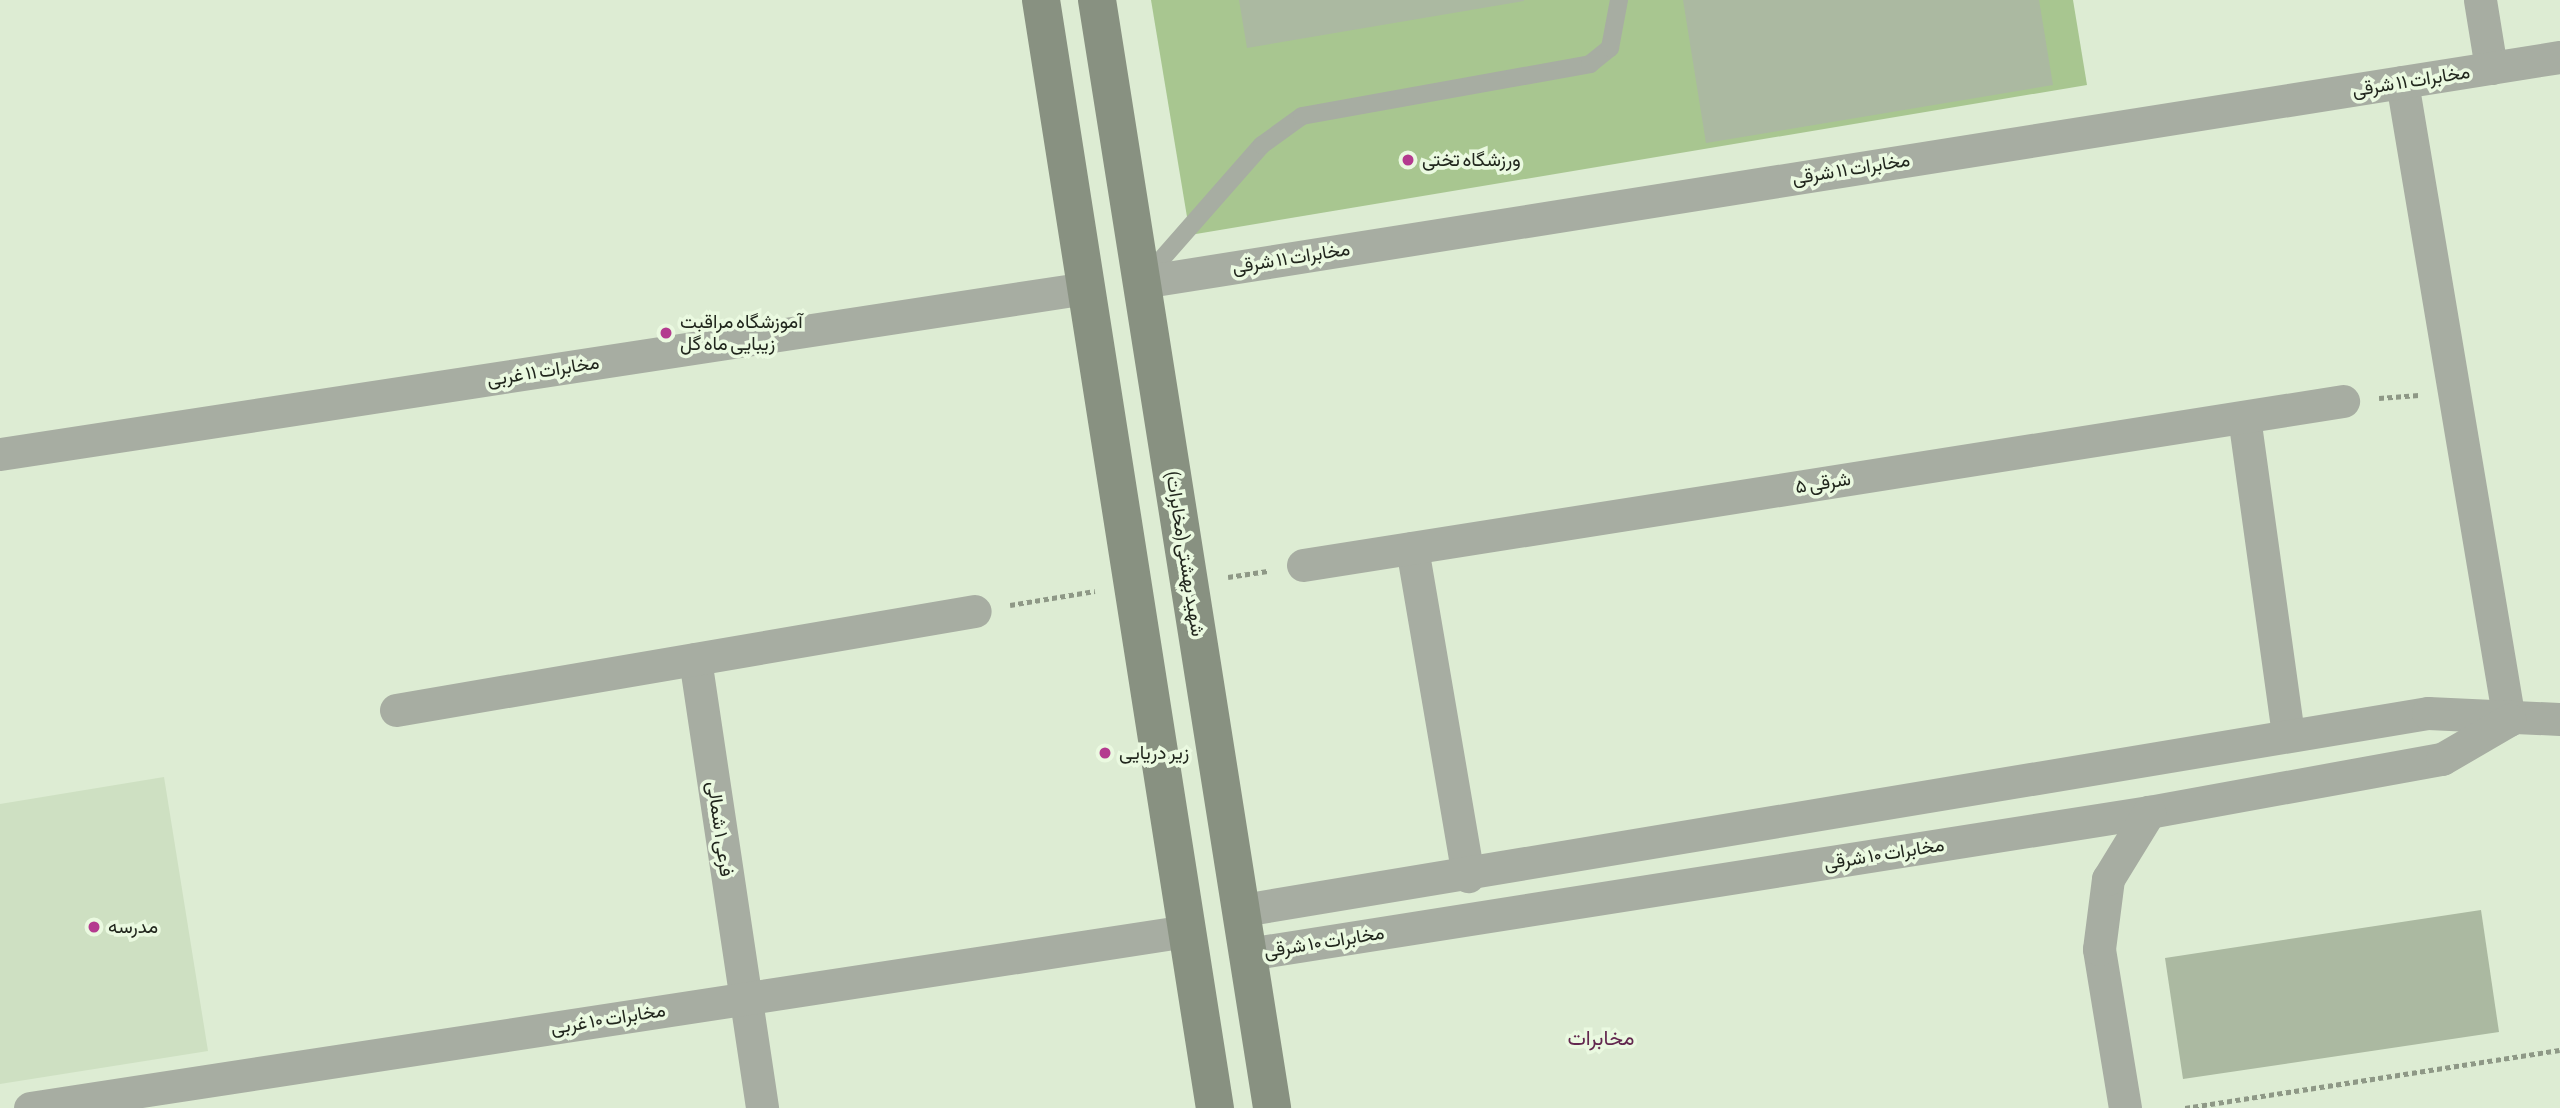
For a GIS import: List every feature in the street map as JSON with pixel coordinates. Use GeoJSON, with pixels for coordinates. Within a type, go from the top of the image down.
{"type":"FeatureCollection","features":[{"type":"Feature","properties":{"kind":"main road"},"geometry":{"type":"LineString","coordinates":[[1041,0],[1215,1108]]}},
{"type":"Feature","properties":{"kind":"main road","name":"شهید بهشتی (مخابرات)"},"geometry":{"type":"LineString","coordinates":[[1097,0],[1272,1108]]}},
{"type":"Feature","properties":{"kind":"street"},"geometry":{"type":"LineString","coordinates":[[2480,0],[2491,68]]}},
{"type":"Feature","properties":{"kind":"street","name":"مخابرات ۱۱ شرقی"},"geometry":{"type":"LineString","coordinates":[[1142,282],[2560,57]]}},
{"type":"Feature","properties":{"kind":"street"},"geometry":{"type":"LineString","coordinates":[[2402,82],[2509,720]]}},
{"type":"Feature","properties":{"kind":"street","name":"مخابرات ۱۱ غربی"},"geometry":{"type":"LineString","coordinates":[[0,454],[1086,288]]}},
{"type":"Feature","properties":{"kind":"street","name":"شرقی ۵"},"geometry":{"type":"LineString","coordinates":[[1303,565],[2343,401]]}},
{"type":"Feature","properties":{"kind":"street"},"geometry":{"type":"LineString","coordinates":[[2244,417],[2288,734]]}},
{"type":"Feature","properties":{"kind":"street"},"geometry":{"type":"LineString","coordinates":[[1412,548],[1468,876]]}},
{"type":"Feature","properties":{"kind":"street"},"geometry":{"type":"LineString","coordinates":[[396,710],[975,611]]}},
{"type":"Feature","properties":{"kind":"street","name":"فرعی ۱ شمالی"},"geometry":{"type":"LineString","coordinates":[[695,659],[762,1108]]}},
{"type":"Feature","properties":{"kind":"street","name":"مخابرات ۱۰ شرقی"},"geometry":{"type":"LineString","coordinates":[[1243,911],[1468,876],[2288,734],[2428,713],[2509,720],[2560,719]]}},
{"type":"Feature","properties":{"kind":"street","name":"مخابرات ۱۰ شرقی"},"geometry":{"type":"LineString","coordinates":[[1248,954],[2149,812],[2442,759],[2509,720]]}},
{"type":"Feature","properties":{"kind":"street"},"geometry":{"type":"LineString","coordinates":[[2125,1108],[2099,949],[2108,880],[2149,812]]}},
{"type":"Feature","properties":{"kind":"street","name":"مخابرات ۱۰ غربی"},"geometry":{"type":"LineString","coordinates":[[30,1108],[1187,931]]}},
{"type":"Feature","properties":{"kind":"lane"},"geometry":{"type":"LineString","coordinates":[[1142,282],[1190,235],[1262,145],[1302,116],[1590,64],[1611,48],[1619,0]]}},
{"type":"Feature","properties":{"kind":"path"},"geometry":{"type":"LineString","coordinates":[[2343,401],[2454,392]]}},
{"type":"Feature","properties":{"kind":"path"},"geometry":{"type":"LineString","coordinates":[[1190,583],[1303,565]]}},
{"type":"Feature","properties":{"kind":"path"},"geometry":{"type":"LineString","coordinates":[[975,611],[1132,584]]}},
{"type":"Feature","properties":{"kind":"path"},"geometry":{"type":"LineString","coordinates":[[2185,1108],[2560,1050]]}},
{"type":"Feature","properties":{"kind":"shaded area","name":"مدرسه"},"geometry":{"type":"Polygon","coordinates":[[[164,777],[208,1051],[0,1084],[0,804],[164,777]]]}},
{"type":"Feature","properties":{"kind":"green space","name":"ورزشگاه تختی"},"geometry":{"type":"Polygon","coordinates":[[[1151,0],[2073,0],[2087,85],[1190,235],[1151,0]]]}},
{"type":"Feature","properties":{"kind":"building"},"geometry":{"type":"Polygon","coordinates":[[[1239,0],[1524,0],[1524,1],[1247,48],[1239,0]]]}},
{"type":"Feature","properties":{"kind":"building"},"geometry":{"type":"Polygon","coordinates":[[[1683,0],[2039,0],[2053,85],[1706,143],[1683,0]]]}},
{"type":"Feature","properties":{"kind":"building"},"geometry":{"type":"Polygon","coordinates":[[[2481,910],[2499,1032],[2183,1079],[2165,958],[2481,910]]]}},
{"type":"Feature","properties":{"kind":"place","name":"ورزشگاه تختی"},"geometry":{"type":"Point","coordinates":[1408,160]}},
{"type":"Feature","properties":{"kind":"place","name":"آموزشگاه مراقبت زیبایی ماه گل"},"geometry":{"type":"Point","coordinates":[666,333]}},
{"type":"Feature","properties":{"kind":"place","name":"زیر دریایی"},"geometry":{"type":"Point","coordinates":[1105,753]}},
{"type":"Feature","properties":{"kind":"place","name":"مدرسه"},"geometry":{"type":"Point","coordinates":[94,927]}},
{"type":"Feature","properties":{"kind":"district","name":"مخابرات"},"geometry":{"type":"Point","coordinates":[1601,1037]}}]}
